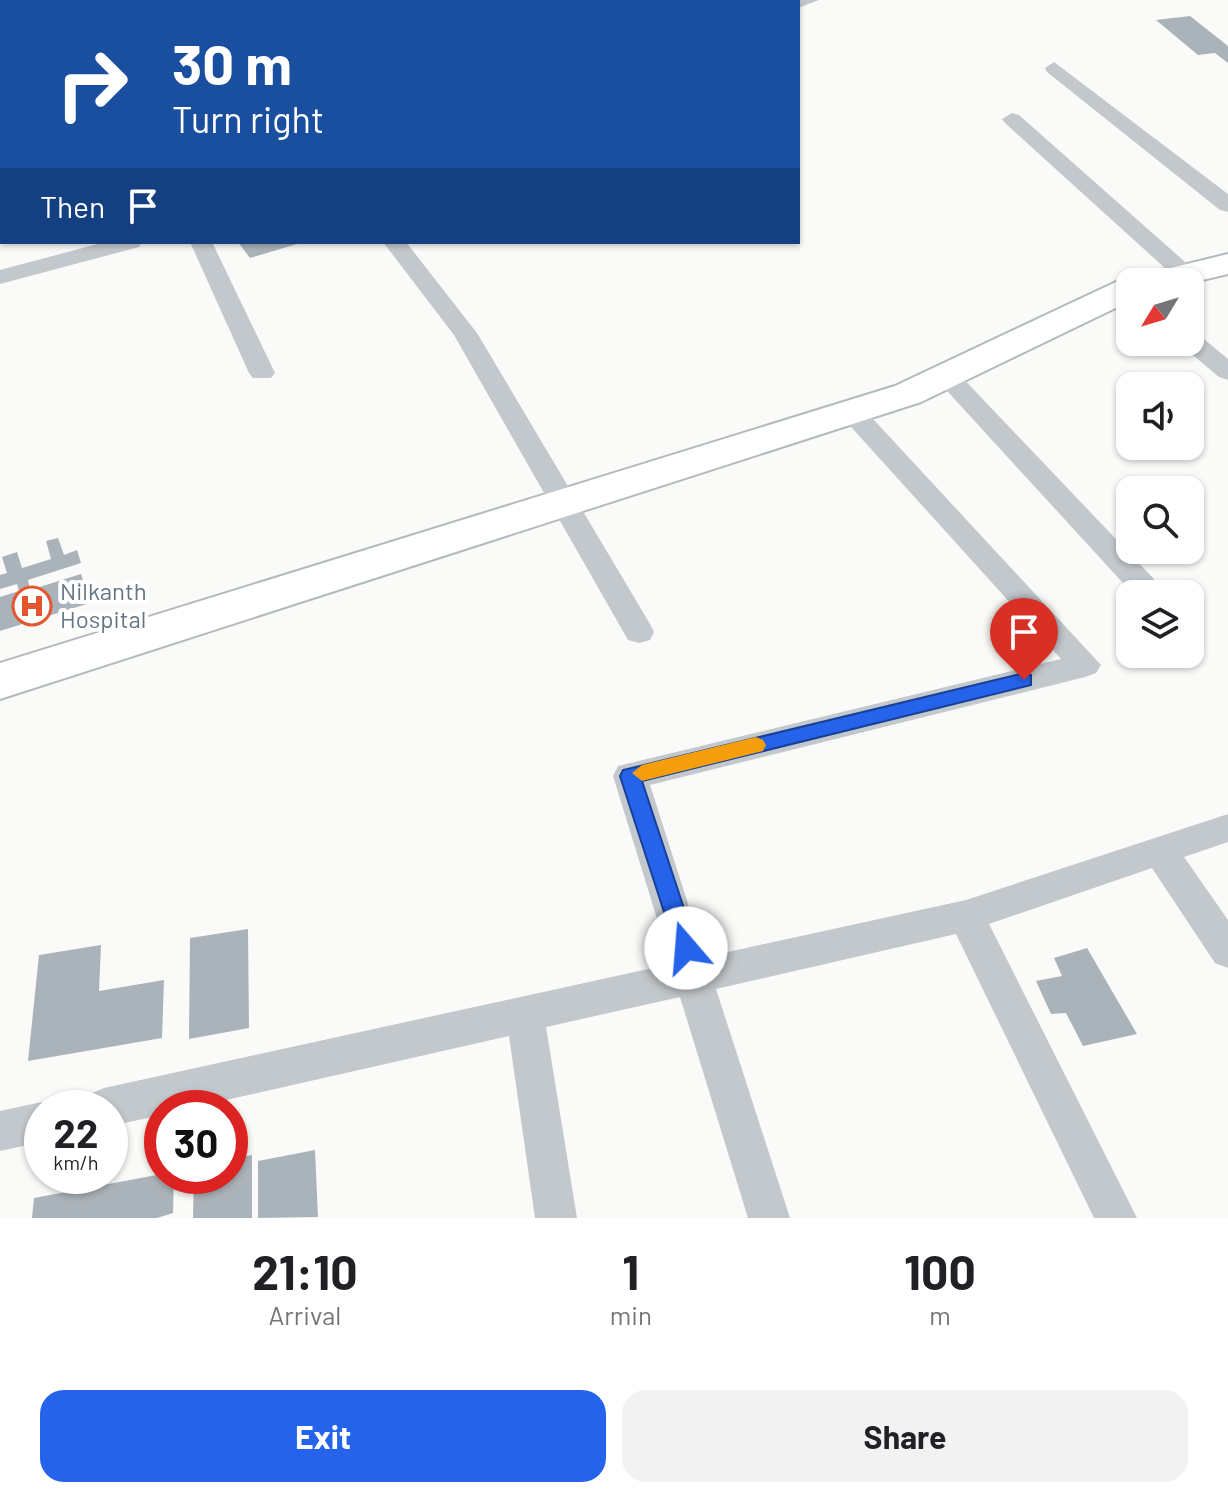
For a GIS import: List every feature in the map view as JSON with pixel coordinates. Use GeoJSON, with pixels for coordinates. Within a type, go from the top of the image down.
{"type":"FeatureCollection","features":[{"type":"Feature","properties":{"kind":"street"},"geometry":{"type":"LineString","coordinates":[[1054,68],[1228,205]]}},
{"type":"Feature","properties":{"kind":"street"},"geometry":{"type":"LineString","coordinates":[[1012,119],[1133,268]]}},
{"type":"Feature","properties":{"kind":"street"},"geometry":{"type":"LineString","coordinates":[[0,277],[124,244]]}},
{"type":"Feature","properties":{"kind":"street"},"geometry":{"type":"LineString","coordinates":[[202,244],[262,373]]}},
{"type":"Feature","properties":{"kind":"street"},"geometry":{"type":"LineString","coordinates":[[396,244],[465,333],[566,501],[639,632]]}},
{"type":"Feature","properties":{"kind":"street"},"geometry":{"type":"LineString","coordinates":[[1204,270],[1228,264]]}},
{"type":"Feature","properties":{"kind":"street"},"geometry":{"type":"LineString","coordinates":[[0,681],[908,394],[1116,298]]}},
{"type":"Feature","properties":{"kind":"street"},"geometry":{"type":"LineString","coordinates":[[1204,352],[1228,372]]}},
{"type":"Feature","properties":{"kind":"street"},"geometry":{"type":"LineString","coordinates":[[947,376],[1137,580]]}},
{"type":"Feature","properties":{"kind":"street"},"geometry":{"type":"LineString","coordinates":[[769,1218],[696,977],[630,776],[1085,665],[852,412]]}},
{"type":"Feature","properties":{"kind":"street"},"geometry":{"type":"LineString","coordinates":[[128,1103],[966,916],[1228,828]]}},
{"type":"Feature","properties":{"kind":"street"},"geometry":{"type":"LineString","coordinates":[[1160,851],[1228,951]]}},
{"type":"Feature","properties":{"kind":"street"},"geometry":{"type":"LineString","coordinates":[[966,916],[1116,1218]]}},
{"type":"Feature","properties":{"kind":"street"},"geometry":{"type":"LineString","coordinates":[[525,1014],[556,1218]]}},
{"type":"Feature","properties":{"kind":"street"},"geometry":{"type":"LineString","coordinates":[[0,1131],[24,1126]]}},
{"type":"Feature","properties":{"kind":"building"},"geometry":{"type":"Polygon","coordinates":[[[1190,16],[1228,46],[1228,63],[1215,53],[1198,55],[1156,20],[1190,16]]]}},
{"type":"Feature","properties":{"kind":"building"},"geometry":{"type":"Polygon","coordinates":[[[240,244],[297,244],[250,258],[240,244]]]}},
{"type":"Feature","properties":{"kind":"building"},"geometry":{"type":"Polygon","coordinates":[[[58,538],[64,555],[77,550],[81,563],[28,580],[30,590],[81,574],[90,603],[0,631],[0,597],[19,591],[17,584],[0,589],[0,575],[7,573],[2,557],[17,552],[22,568],[51,559],[46,541],[58,538]]]}},
{"type":"Feature","properties":{"kind":"building"},"geometry":{"type":"Polygon","coordinates":[[[248,929],[249,1028],[189,1039],[190,938],[248,929]]]}},
{"type":"Feature","properties":{"kind":"building"},"geometry":{"type":"Polygon","coordinates":[[[101,945],[99,991],[164,980],[162,1038],[28,1061],[39,955],[101,945]]]}},
{"type":"Feature","properties":{"kind":"building"},"geometry":{"type":"Polygon","coordinates":[[[1087,948],[1137,1034],[1083,1046],[1066,1013],[1051,1014],[1036,981],[1062,976],[1054,958],[1087,948]]]}},
{"type":"Feature","properties":{"kind":"building"},"geometry":{"type":"Polygon","coordinates":[[[315,1150],[318,1217],[258,1218],[258,1161],[315,1150]]]}},
{"type":"Feature","properties":{"kind":"building"},"geometry":{"type":"Polygon","coordinates":[[[252,1155],[252,1218],[193,1218],[194,1194],[248,1194],[248,1156],[252,1155]]]}},
{"type":"Feature","properties":{"kind":"building"},"geometry":{"type":"Polygon","coordinates":[[[144,1177],[144,1194],[174,1194],[173,1213],[157,1218],[32,1218],[34,1198],[55,1194],[128,1194],[128,1180],[144,1177]]]}},
{"type":"Feature","properties":{"kind":"slow traffic"},"geometry":{"type":"LineString","coordinates":[[642,773],[756,745]]}},
{"type":"Feature","properties":{"kind":"place","name":"Nilkanth Hospital"},"geometry":{"type":"Point","coordinates":[32,606]}},
{"type":"Feature","properties":{"kind":"route"},"geometry":{"type":"LineString","coordinates":[[686,948],[630,776],[1024,680]]}}]}
